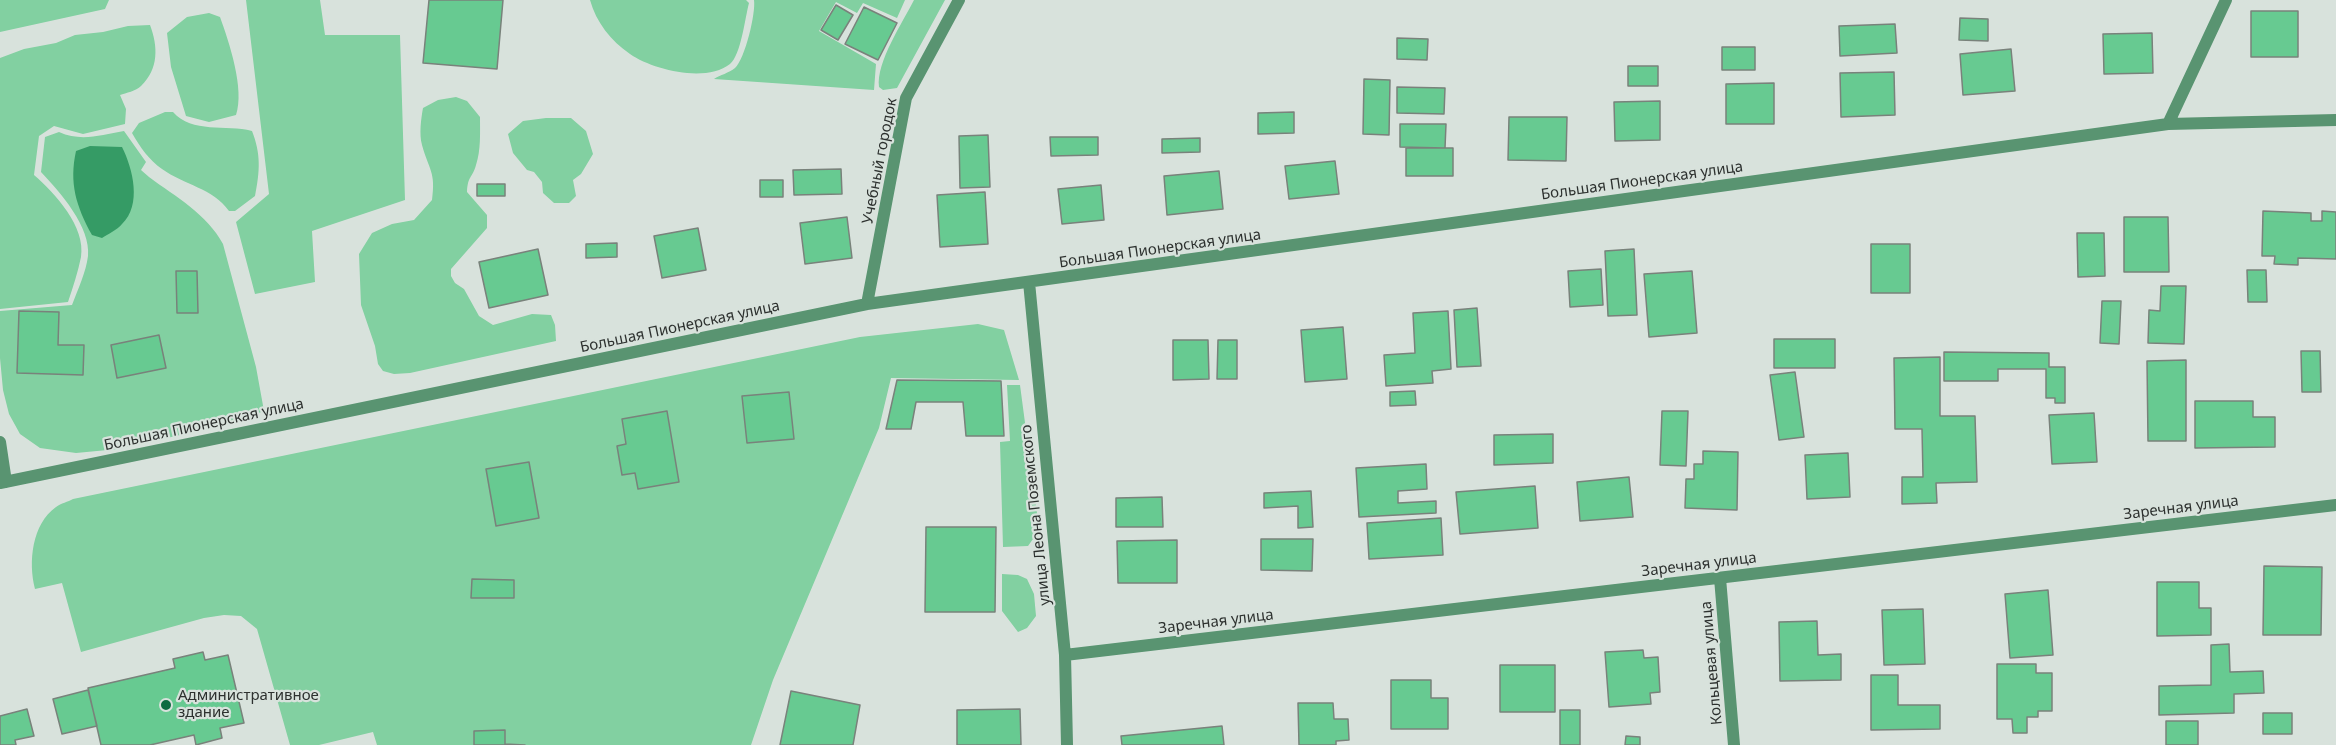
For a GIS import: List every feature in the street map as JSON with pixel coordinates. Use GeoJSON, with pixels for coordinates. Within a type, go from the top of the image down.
{"type":"FeatureCollection","features":[{"type":"Feature","properties":{"kind":"street","name":"Учебный городок"},"geometry":{"type":"LineString","coordinates":[[867,304],[906,98],[959,0]]}},
{"type":"Feature","properties":{"kind":"street"},"geometry":{"type":"LineString","coordinates":[[2168,124],[2226,0]]}},
{"type":"Feature","properties":{"kind":"street","name":"Большая Пионерская улица"},"geometry":{"type":"LineString","coordinates":[[3,482],[867,304],[2168,124],[2336,120]]}},
{"type":"Feature","properties":{"kind":"street","name":"улица Леона Поземского"},"geometry":{"type":"LineString","coordinates":[[1029,282],[1065,655],[1068,745]]}},
{"type":"Feature","properties":{"kind":"street"},"geometry":{"type":"LineString","coordinates":[[0,442],[3,482]]}},
{"type":"Feature","properties":{"kind":"street","name":"Заречная улица"},"geometry":{"type":"LineString","coordinates":[[1065,655],[2336,505]]}},
{"type":"Feature","properties":{"kind":"street","name":"Кольцевая улица"},"geometry":{"type":"LineString","coordinates":[[1720,578],[1734,745]]}},
{"type":"Feature","properties":{"kind":"shaded area"},"geometry":{"type":"Polygon","coordinates":[[[0,0],[109,0],[105,9],[0,32],[0,0]]]}},
{"type":"Feature","properties":{"kind":"shaded area"},"geometry":{"type":"Polygon","coordinates":[[[246,0],[320,0],[325,35],[400,35],[405,200],[312,231],[315,282],[255,294],[236,222],[269,194],[246,0]]]}},
{"type":"Feature","properties":{"kind":"shaded area"},"geometry":{"type":"Polygon","coordinates":[[[590,0],[746,0],[749,3],[740,45],[734,59],[720,70],[694,73],[665,69],[630,54],[605,30],[590,0]]]}},
{"type":"Feature","properties":{"kind":"shaded area"},"geometry":{"type":"Polygon","coordinates":[[[754,0],[905,0],[897,18],[863,3],[857,13],[836,2],[819,31],[876,64],[874,90],[714,79],[733,70],[739,63],[749,36],[754,0]]]}},
{"type":"Feature","properties":{"kind":"shaded area"},"geometry":{"type":"Polygon","coordinates":[[[914,0],[945,0],[897,88],[883,90],[879,87],[879,77],[886,54],[914,0]]]}},
{"type":"Feature","properties":{"kind":"shaded area"},"geometry":{"type":"Polygon","coordinates":[[[209,13],[220,17],[235,66],[239,92],[236,115],[209,122],[186,116],[171,67],[167,33],[187,17],[209,13]]]}},
{"type":"Feature","properties":{"kind":"shaded area"},"geometry":{"type":"Polygon","coordinates":[[[150,25],[155,49],[154,65],[141,86],[134,91],[120,95],[126,109],[125,124],[83,134],[54,126],[39,136],[34,175],[59,201],[79,234],[81,257],[68,302],[0,309],[0,58],[24,49],[56,43],[75,35],[128,26],[150,25]]]}},
{"type":"Feature","properties":{"kind":"shaded area"},"geometry":{"type":"Polygon","coordinates":[[[456,97],[467,101],[480,117],[479,153],[467,192],[487,215],[487,228],[451,269],[451,276],[455,283],[464,289],[479,316],[493,325],[532,314],[551,315],[555,325],[556,341],[410,373],[394,374],[383,371],[378,364],[375,346],[361,305],[359,254],[372,233],[392,224],[414,220],[432,200],[431,171],[421,136],[423,108],[438,100],[456,97]]]}},
{"type":"Feature","properties":{"kind":"shaded area"},"geometry":{"type":"Polygon","coordinates":[[[165,112],[173,112],[181,119],[199,126],[252,131],[259,163],[255,196],[235,211],[229,211],[215,197],[153,162],[132,133],[139,123],[165,112]]]}},
{"type":"Feature","properties":{"kind":"shaded area"},"geometry":{"type":"Polygon","coordinates":[[[571,118],[586,131],[593,154],[581,174],[573,180],[576,196],[569,203],[554,203],[543,193],[542,182],[534,172],[527,170],[513,153],[508,134],[523,121],[571,118]]]}},
{"type":"Feature","properties":{"kind":"shaded area"},"geometry":{"type":"Polygon","coordinates":[[[124,131],[146,162],[141,170],[200,215],[223,244],[256,367],[264,411],[229,424],[118,449],[76,453],[40,448],[20,434],[9,414],[3,390],[0,358],[0,311],[72,305],[88,256],[85,233],[73,211],[41,172],[45,137],[59,132],[83,137],[124,131]]]}},
{"type":"Feature","properties":{"kind":"shaded area"},"geometry":{"type":"Polygon","coordinates":[[[90,146],[122,147],[134,187],[132,207],[128,216],[118,228],[102,238],[92,235],[75,194],[73,174],[76,151],[90,146]]]}},
{"type":"Feature","properties":{"kind":"shaded area"},"geometry":{"type":"Polygon","coordinates":[[[978,324],[1004,330],[1019,380],[891,378],[879,428],[773,680],[751,745],[377,745],[373,732],[319,745],[290,745],[257,629],[241,616],[224,615],[204,618],[81,652],[62,583],[35,589],[32,556],[37,533],[48,514],[73,499],[860,337],[978,324]]]}},
{"type":"Feature","properties":{"kind":"shaded area"},"geometry":{"type":"Polygon","coordinates":[[[1007,385],[1020,385],[1038,521],[1038,532],[1028,546],[1003,547],[1000,442],[1010,441],[1007,385]]]}},
{"type":"Feature","properties":{"kind":"shaded area"},"geometry":{"type":"Polygon","coordinates":[[[1002,574],[1018,575],[1027,579],[1034,594],[1036,616],[1027,628],[1018,632],[1002,611],[1002,574]]]}},
{"type":"Feature","properties":{"kind":"building"},"geometry":{"type":"Polygon","coordinates":[[[429,0],[503,0],[497,69],[423,63],[429,0]]]}},
{"type":"Feature","properties":{"kind":"building"},"geometry":{"type":"Polygon","coordinates":[[[836,5],[853,15],[838,40],[821,30],[836,5]]]}},
{"type":"Feature","properties":{"kind":"building"},"geometry":{"type":"Polygon","coordinates":[[[864,7],[897,23],[878,60],[845,44],[864,7]]]}},
{"type":"Feature","properties":{"kind":"building"},"geometry":{"type":"Polygon","coordinates":[[[2251,11],[2298,11],[2298,57],[2251,57],[2251,11]]]}},
{"type":"Feature","properties":{"kind":"building"},"geometry":{"type":"Polygon","coordinates":[[[1960,18],[1988,19],[1988,41],[1959,40],[1960,18]]]}},
{"type":"Feature","properties":{"kind":"building"},"geometry":{"type":"Polygon","coordinates":[[[1895,24],[1897,53],[1840,56],[1839,26],[1895,24]]]}},
{"type":"Feature","properties":{"kind":"building"},"geometry":{"type":"Polygon","coordinates":[[[2152,33],[2153,73],[2104,74],[2103,34],[2152,33]]]}},
{"type":"Feature","properties":{"kind":"building"},"geometry":{"type":"Polygon","coordinates":[[[1397,38],[1428,39],[1427,60],[1397,59],[1397,38]]]}},
{"type":"Feature","properties":{"kind":"building"},"geometry":{"type":"Polygon","coordinates":[[[1722,47],[1755,47],[1755,70],[1722,70],[1722,47]]]}},
{"type":"Feature","properties":{"kind":"building"},"geometry":{"type":"Polygon","coordinates":[[[2011,49],[2015,91],[1963,95],[1960,54],[2011,49]]]}},
{"type":"Feature","properties":{"kind":"building"},"geometry":{"type":"Polygon","coordinates":[[[1628,66],[1658,66],[1658,86],[1628,86],[1628,66]]]}},
{"type":"Feature","properties":{"kind":"building"},"geometry":{"type":"Polygon","coordinates":[[[1894,72],[1895,115],[1841,117],[1840,73],[1894,72]]]}},
{"type":"Feature","properties":{"kind":"building"},"geometry":{"type":"Polygon","coordinates":[[[1364,79],[1390,80],[1389,135],[1363,134],[1364,79]]]}},
{"type":"Feature","properties":{"kind":"building"},"geometry":{"type":"Polygon","coordinates":[[[1774,83],[1774,124],[1726,124],[1726,84],[1774,83]]]}},
{"type":"Feature","properties":{"kind":"building"},"geometry":{"type":"Polygon","coordinates":[[[1397,87],[1445,88],[1444,114],[1397,113],[1397,87]]]}},
{"type":"Feature","properties":{"kind":"building"},"geometry":{"type":"Polygon","coordinates":[[[1660,101],[1660,140],[1615,141],[1614,102],[1660,101]]]}},
{"type":"Feature","properties":{"kind":"building"},"geometry":{"type":"Polygon","coordinates":[[[1294,112],[1294,133],[1258,134],[1258,113],[1294,112]]]}},
{"type":"Feature","properties":{"kind":"building"},"geometry":{"type":"Polygon","coordinates":[[[1509,117],[1567,117],[1566,161],[1508,160],[1509,117]]]}},
{"type":"Feature","properties":{"kind":"building"},"geometry":{"type":"Polygon","coordinates":[[[1400,124],[1446,124],[1445,148],[1400,147],[1400,124]]]}},
{"type":"Feature","properties":{"kind":"building"},"geometry":{"type":"Polygon","coordinates":[[[988,135],[990,187],[960,188],[959,136],[988,135]]]}},
{"type":"Feature","properties":{"kind":"building"},"geometry":{"type":"Polygon","coordinates":[[[1050,137],[1098,137],[1098,155],[1051,156],[1050,137]]]}},
{"type":"Feature","properties":{"kind":"building"},"geometry":{"type":"Polygon","coordinates":[[[1200,138],[1200,152],[1162,153],[1162,139],[1200,138]]]}},
{"type":"Feature","properties":{"kind":"building"},"geometry":{"type":"Polygon","coordinates":[[[1406,148],[1453,148],[1453,176],[1406,176],[1406,148]]]}},
{"type":"Feature","properties":{"kind":"building"},"geometry":{"type":"Polygon","coordinates":[[[1335,161],[1339,194],[1289,199],[1285,166],[1335,161]]]}},
{"type":"Feature","properties":{"kind":"building"},"geometry":{"type":"Polygon","coordinates":[[[841,169],[842,194],[794,195],[793,170],[841,169]]]}},
{"type":"Feature","properties":{"kind":"building"},"geometry":{"type":"Polygon","coordinates":[[[1219,171],[1223,209],[1167,215],[1164,176],[1219,171]]]}},
{"type":"Feature","properties":{"kind":"building"},"geometry":{"type":"Polygon","coordinates":[[[760,180],[783,180],[783,197],[760,197],[760,180]]]}},
{"type":"Feature","properties":{"kind":"building"},"geometry":{"type":"Polygon","coordinates":[[[477,184],[505,184],[505,196],[477,196],[477,184]]]}},
{"type":"Feature","properties":{"kind":"building"},"geometry":{"type":"Polygon","coordinates":[[[1101,185],[1104,220],[1062,224],[1058,189],[1101,185]]]}},
{"type":"Feature","properties":{"kind":"building"},"geometry":{"type":"Polygon","coordinates":[[[985,192],[988,244],[940,247],[937,195],[985,192]]]}},
{"type":"Feature","properties":{"kind":"building"},"geometry":{"type":"Polygon","coordinates":[[[2263,211],[2311,213],[2311,221],[2322,221],[2322,211],[2336,212],[2336,259],[2298,258],[2298,265],[2274,264],[2275,256],[2262,256],[2263,211]]]}},
{"type":"Feature","properties":{"kind":"building"},"geometry":{"type":"Polygon","coordinates":[[[847,217],[852,258],[805,264],[800,223],[847,217]]]}},
{"type":"Feature","properties":{"kind":"building"},"geometry":{"type":"Polygon","coordinates":[[[2124,217],[2168,217],[2169,272],[2124,272],[2124,217]]]}},
{"type":"Feature","properties":{"kind":"building"},"geometry":{"type":"Polygon","coordinates":[[[698,228],[706,270],[662,278],[654,236],[698,228]]]}},
{"type":"Feature","properties":{"kind":"building"},"geometry":{"type":"Polygon","coordinates":[[[2077,233],[2104,233],[2105,276],[2078,277],[2077,233]]]}},
{"type":"Feature","properties":{"kind":"building"},"geometry":{"type":"Polygon","coordinates":[[[617,243],[617,257],[586,258],[586,244],[617,243]]]}},
{"type":"Feature","properties":{"kind":"building"},"geometry":{"type":"Polygon","coordinates":[[[1871,244],[1910,244],[1910,293],[1871,293],[1871,244]]]}},
{"type":"Feature","properties":{"kind":"building"},"geometry":{"type":"Polygon","coordinates":[[[538,249],[548,295],[489,308],[479,262],[538,249]]]}},
{"type":"Feature","properties":{"kind":"building"},"geometry":{"type":"Polygon","coordinates":[[[1634,249],[1637,315],[1608,316],[1605,251],[1634,249]]]}},
{"type":"Feature","properties":{"kind":"building"},"geometry":{"type":"Polygon","coordinates":[[[1601,269],[1603,305],[1570,307],[1568,271],[1601,269]]]}},
{"type":"Feature","properties":{"kind":"building"},"geometry":{"type":"Polygon","coordinates":[[[2247,270],[2266,270],[2267,302],[2248,302],[2247,270]]]}},
{"type":"Feature","properties":{"kind":"building"},"geometry":{"type":"Polygon","coordinates":[[[176,271],[197,271],[198,313],[177,313],[176,271]]]}},
{"type":"Feature","properties":{"kind":"building"},"geometry":{"type":"Polygon","coordinates":[[[1692,271],[1697,333],[1649,337],[1644,274],[1692,271]]]}},
{"type":"Feature","properties":{"kind":"building"},"geometry":{"type":"Polygon","coordinates":[[[2161,286],[2186,286],[2184,344],[2148,343],[2149,310],[2160,311],[2161,286]]]}},
{"type":"Feature","properties":{"kind":"building"},"geometry":{"type":"Polygon","coordinates":[[[2102,301],[2121,301],[2119,344],[2100,343],[2102,301]]]}},
{"type":"Feature","properties":{"kind":"building"},"geometry":{"type":"Polygon","coordinates":[[[1477,308],[1481,366],[1457,367],[1454,310],[1477,308]]]}},
{"type":"Feature","properties":{"kind":"building"},"geometry":{"type":"Polygon","coordinates":[[[19,311],[59,312],[58,345],[84,345],[83,375],[17,373],[19,311]]]}},
{"type":"Feature","properties":{"kind":"building"},"geometry":{"type":"Polygon","coordinates":[[[1448,311],[1451,369],[1432,371],[1433,383],[1386,386],[1384,355],[1415,353],[1413,313],[1448,311]]]}},
{"type":"Feature","properties":{"kind":"building"},"geometry":{"type":"Polygon","coordinates":[[[1343,327],[1347,379],[1305,382],[1301,330],[1343,327]]]}},
{"type":"Feature","properties":{"kind":"building"},"geometry":{"type":"Polygon","coordinates":[[[159,335],[166,368],[117,378],[111,345],[159,335]]]}},
{"type":"Feature","properties":{"kind":"building"},"geometry":{"type":"Polygon","coordinates":[[[1774,339],[1835,339],[1835,368],[1774,368],[1774,339]]]}},
{"type":"Feature","properties":{"kind":"building"},"geometry":{"type":"Polygon","coordinates":[[[1173,340],[1208,340],[1209,379],[1173,380],[1173,340]]]}},
{"type":"Feature","properties":{"kind":"building"},"geometry":{"type":"Polygon","coordinates":[[[1218,340],[1237,340],[1237,379],[1217,379],[1218,340]]]}},
{"type":"Feature","properties":{"kind":"building"},"geometry":{"type":"Polygon","coordinates":[[[2301,351],[2320,351],[2321,392],[2302,392],[2301,351]]]}},
{"type":"Feature","properties":{"kind":"building"},"geometry":{"type":"Polygon","coordinates":[[[1944,352],[2049,353],[2049,367],[2065,367],[2065,403],[2055,403],[2055,398],[2046,398],[2046,369],[1998,369],[1998,381],[1944,381],[1944,352]]]}},
{"type":"Feature","properties":{"kind":"building"},"geometry":{"type":"Polygon","coordinates":[[[1940,357],[1940,416],[1975,416],[1977,482],[1936,483],[1937,503],[1902,504],[1902,477],[1923,477],[1922,429],[1895,429],[1894,358],[1940,357]]]}},
{"type":"Feature","properties":{"kind":"building"},"geometry":{"type":"Polygon","coordinates":[[[2186,360],[2186,441],[2148,441],[2147,361],[2186,360]]]}},
{"type":"Feature","properties":{"kind":"building"},"geometry":{"type":"Polygon","coordinates":[[[1795,372],[1804,437],[1779,440],[1770,375],[1795,372]]]}},
{"type":"Feature","properties":{"kind":"building"},"geometry":{"type":"Polygon","coordinates":[[[897,380],[1001,381],[1004,436],[966,436],[963,402],[916,402],[911,429],[886,429],[897,380]]]}},
{"type":"Feature","properties":{"kind":"building"},"geometry":{"type":"Polygon","coordinates":[[[1415,391],[1416,405],[1390,406],[1390,392],[1415,391]]]}},
{"type":"Feature","properties":{"kind":"building"},"geometry":{"type":"Polygon","coordinates":[[[789,392],[794,439],[747,443],[742,396],[789,392]]]}},
{"type":"Feature","properties":{"kind":"building"},"geometry":{"type":"Polygon","coordinates":[[[2195,401],[2253,401],[2253,417],[2275,417],[2275,447],[2195,448],[2195,401]]]}},
{"type":"Feature","properties":{"kind":"building"},"geometry":{"type":"Polygon","coordinates":[[[667,411],[679,482],[638,489],[635,473],[622,475],[617,446],[626,444],[622,419],[667,411]]]}},
{"type":"Feature","properties":{"kind":"building"},"geometry":{"type":"Polygon","coordinates":[[[1662,411],[1688,411],[1686,466],[1660,465],[1662,411]]]}},
{"type":"Feature","properties":{"kind":"building"},"geometry":{"type":"Polygon","coordinates":[[[2094,413],[2097,462],[2052,464],[2049,415],[2094,413]]]}},
{"type":"Feature","properties":{"kind":"building"},"geometry":{"type":"Polygon","coordinates":[[[1553,434],[1553,463],[1494,465],[1494,435],[1553,434]]]}},
{"type":"Feature","properties":{"kind":"building"},"geometry":{"type":"Polygon","coordinates":[[[1703,451],[1738,452],[1737,510],[1685,508],[1686,479],[1694,479],[1694,464],[1703,464],[1703,451]]]}},
{"type":"Feature","properties":{"kind":"building"},"geometry":{"type":"Polygon","coordinates":[[[1848,453],[1850,497],[1807,499],[1805,455],[1848,453]]]}},
{"type":"Feature","properties":{"kind":"building"},"geometry":{"type":"Polygon","coordinates":[[[529,462],[539,518],[496,526],[486,469],[529,462]]]}},
{"type":"Feature","properties":{"kind":"building"},"geometry":{"type":"Polygon","coordinates":[[[1426,464],[1427,489],[1398,491],[1398,503],[1436,501],[1436,513],[1359,517],[1356,468],[1426,464]]]}},
{"type":"Feature","properties":{"kind":"building"},"geometry":{"type":"Polygon","coordinates":[[[1629,477],[1633,517],[1580,521],[1577,482],[1629,477]]]}},
{"type":"Feature","properties":{"kind":"building"},"geometry":{"type":"Polygon","coordinates":[[[1535,486],[1538,528],[1460,534],[1456,492],[1535,486]]]}},
{"type":"Feature","properties":{"kind":"building"},"geometry":{"type":"Polygon","coordinates":[[[1311,491],[1313,527],[1298,528],[1298,506],[1264,508],[1264,493],[1311,491]]]}},
{"type":"Feature","properties":{"kind":"building"},"geometry":{"type":"Polygon","coordinates":[[[1162,497],[1163,527],[1116,527],[1116,498],[1162,497]]]}},
{"type":"Feature","properties":{"kind":"building"},"geometry":{"type":"Polygon","coordinates":[[[1441,518],[1443,555],[1369,559],[1367,523],[1441,518]]]}},
{"type":"Feature","properties":{"kind":"building"},"geometry":{"type":"Polygon","coordinates":[[[926,527],[996,527],[995,612],[925,612],[926,527]]]}},
{"type":"Feature","properties":{"kind":"building"},"geometry":{"type":"Polygon","coordinates":[[[1261,539],[1313,539],[1312,571],[1261,570],[1261,539]]]}},
{"type":"Feature","properties":{"kind":"building"},"geometry":{"type":"Polygon","coordinates":[[[1177,540],[1177,583],[1118,583],[1117,541],[1177,540]]]}},
{"type":"Feature","properties":{"kind":"building"},"geometry":{"type":"Polygon","coordinates":[[[2264,566],[2322,567],[2321,635],[2263,635],[2264,566]]]}},
{"type":"Feature","properties":{"kind":"building"},"geometry":{"type":"Polygon","coordinates":[[[472,579],[514,580],[514,598],[471,598],[472,579]]]}},
{"type":"Feature","properties":{"kind":"building"},"geometry":{"type":"Polygon","coordinates":[[[2157,582],[2199,582],[2199,608],[2211,608],[2211,635],[2157,636],[2157,582]]]}},
{"type":"Feature","properties":{"kind":"building"},"geometry":{"type":"Polygon","coordinates":[[[2048,590],[2053,655],[2010,658],[2005,594],[2048,590]]]}},
{"type":"Feature","properties":{"kind":"building"},"geometry":{"type":"Polygon","coordinates":[[[1923,609],[1925,664],[1884,665],[1882,610],[1923,609]]]}},
{"type":"Feature","properties":{"kind":"building"},"geometry":{"type":"Polygon","coordinates":[[[1817,621],[1818,655],[1841,654],[1841,680],[1780,681],[1779,622],[1817,621]]]}},
{"type":"Feature","properties":{"kind":"building"},"geometry":{"type":"Polygon","coordinates":[[[2229,644],[2230,672],[2263,671],[2264,693],[2234,694],[2234,713],[2159,715],[2159,686],[2211,685],[2211,645],[2229,644]]]}},
{"type":"Feature","properties":{"kind":"building"},"geometry":{"type":"Polygon","coordinates":[[[1643,650],[1644,658],[1658,657],[1660,692],[1650,693],[1651,704],[1609,707],[1605,652],[1643,650]]]}},
{"type":"Feature","properties":{"kind":"building","name":"Административное здание"},"geometry":{"type":"Polygon","coordinates":[[[203,652],[205,660],[228,655],[244,723],[220,728],[222,738],[196,745],[194,735],[150,745],[101,745],[88,688],[175,668],[173,659],[203,652]]]}},
{"type":"Feature","properties":{"kind":"building"},"geometry":{"type":"Polygon","coordinates":[[[1997,664],[2036,664],[2036,673],[2052,673],[2052,711],[2038,711],[2038,717],[2027,717],[2027,733],[2013,733],[2012,719],[1997,719],[1997,664]]]}},
{"type":"Feature","properties":{"kind":"building"},"geometry":{"type":"Polygon","coordinates":[[[1500,665],[1555,665],[1555,712],[1500,712],[1500,665]]]}},
{"type":"Feature","properties":{"kind":"building"},"geometry":{"type":"Polygon","coordinates":[[[1871,675],[1898,675],[1898,705],[1940,705],[1940,729],[1871,730],[1871,675]]]}},
{"type":"Feature","properties":{"kind":"building"},"geometry":{"type":"Polygon","coordinates":[[[1391,680],[1431,680],[1431,698],[1448,698],[1448,729],[1391,729],[1391,680]]]}},
{"type":"Feature","properties":{"kind":"building"},"geometry":{"type":"Polygon","coordinates":[[[88,690],[97,726],[62,734],[53,699],[88,690]]]}},
{"type":"Feature","properties":{"kind":"building"},"geometry":{"type":"Polygon","coordinates":[[[791,691],[860,705],[853,745],[780,745],[791,691]]]}},
{"type":"Feature","properties":{"kind":"building"},"geometry":{"type":"Polygon","coordinates":[[[1298,703],[1333,703],[1334,719],[1348,719],[1349,740],[1336,741],[1336,745],[1299,745],[1298,703]]]}},
{"type":"Feature","properties":{"kind":"building"},"geometry":{"type":"Polygon","coordinates":[[[27,709],[34,736],[15,740],[16,745],[0,745],[0,716],[27,709]]]}},
{"type":"Feature","properties":{"kind":"building"},"geometry":{"type":"Polygon","coordinates":[[[1020,709],[1021,745],[957,745],[957,710],[1020,709]]]}},
{"type":"Feature","properties":{"kind":"building"},"geometry":{"type":"Polygon","coordinates":[[[1560,710],[1580,710],[1580,745],[1560,745],[1560,710]]]}},
{"type":"Feature","properties":{"kind":"building"},"geometry":{"type":"Polygon","coordinates":[[[2263,713],[2292,713],[2292,734],[2263,734],[2263,713]]]}},
{"type":"Feature","properties":{"kind":"building"},"geometry":{"type":"Polygon","coordinates":[[[2166,721],[2198,721],[2198,745],[2166,745],[2166,721]]]}},
{"type":"Feature","properties":{"kind":"building"},"geometry":{"type":"Polygon","coordinates":[[[1222,726],[1224,745],[1122,745],[1121,736],[1222,726]]]}},
{"type":"Feature","properties":{"kind":"building"},"geometry":{"type":"Polygon","coordinates":[[[505,730],[505,744],[525,745],[474,745],[474,731],[505,730]]]}},
{"type":"Feature","properties":{"kind":"building"},"geometry":{"type":"Polygon","coordinates":[[[1626,736],[1640,737],[1640,745],[1625,745],[1626,736]]]}},
{"type":"Feature","properties":{"kind":"place","name":"Административное здание"},"geometry":{"type":"Point","coordinates":[166,705]}}]}
